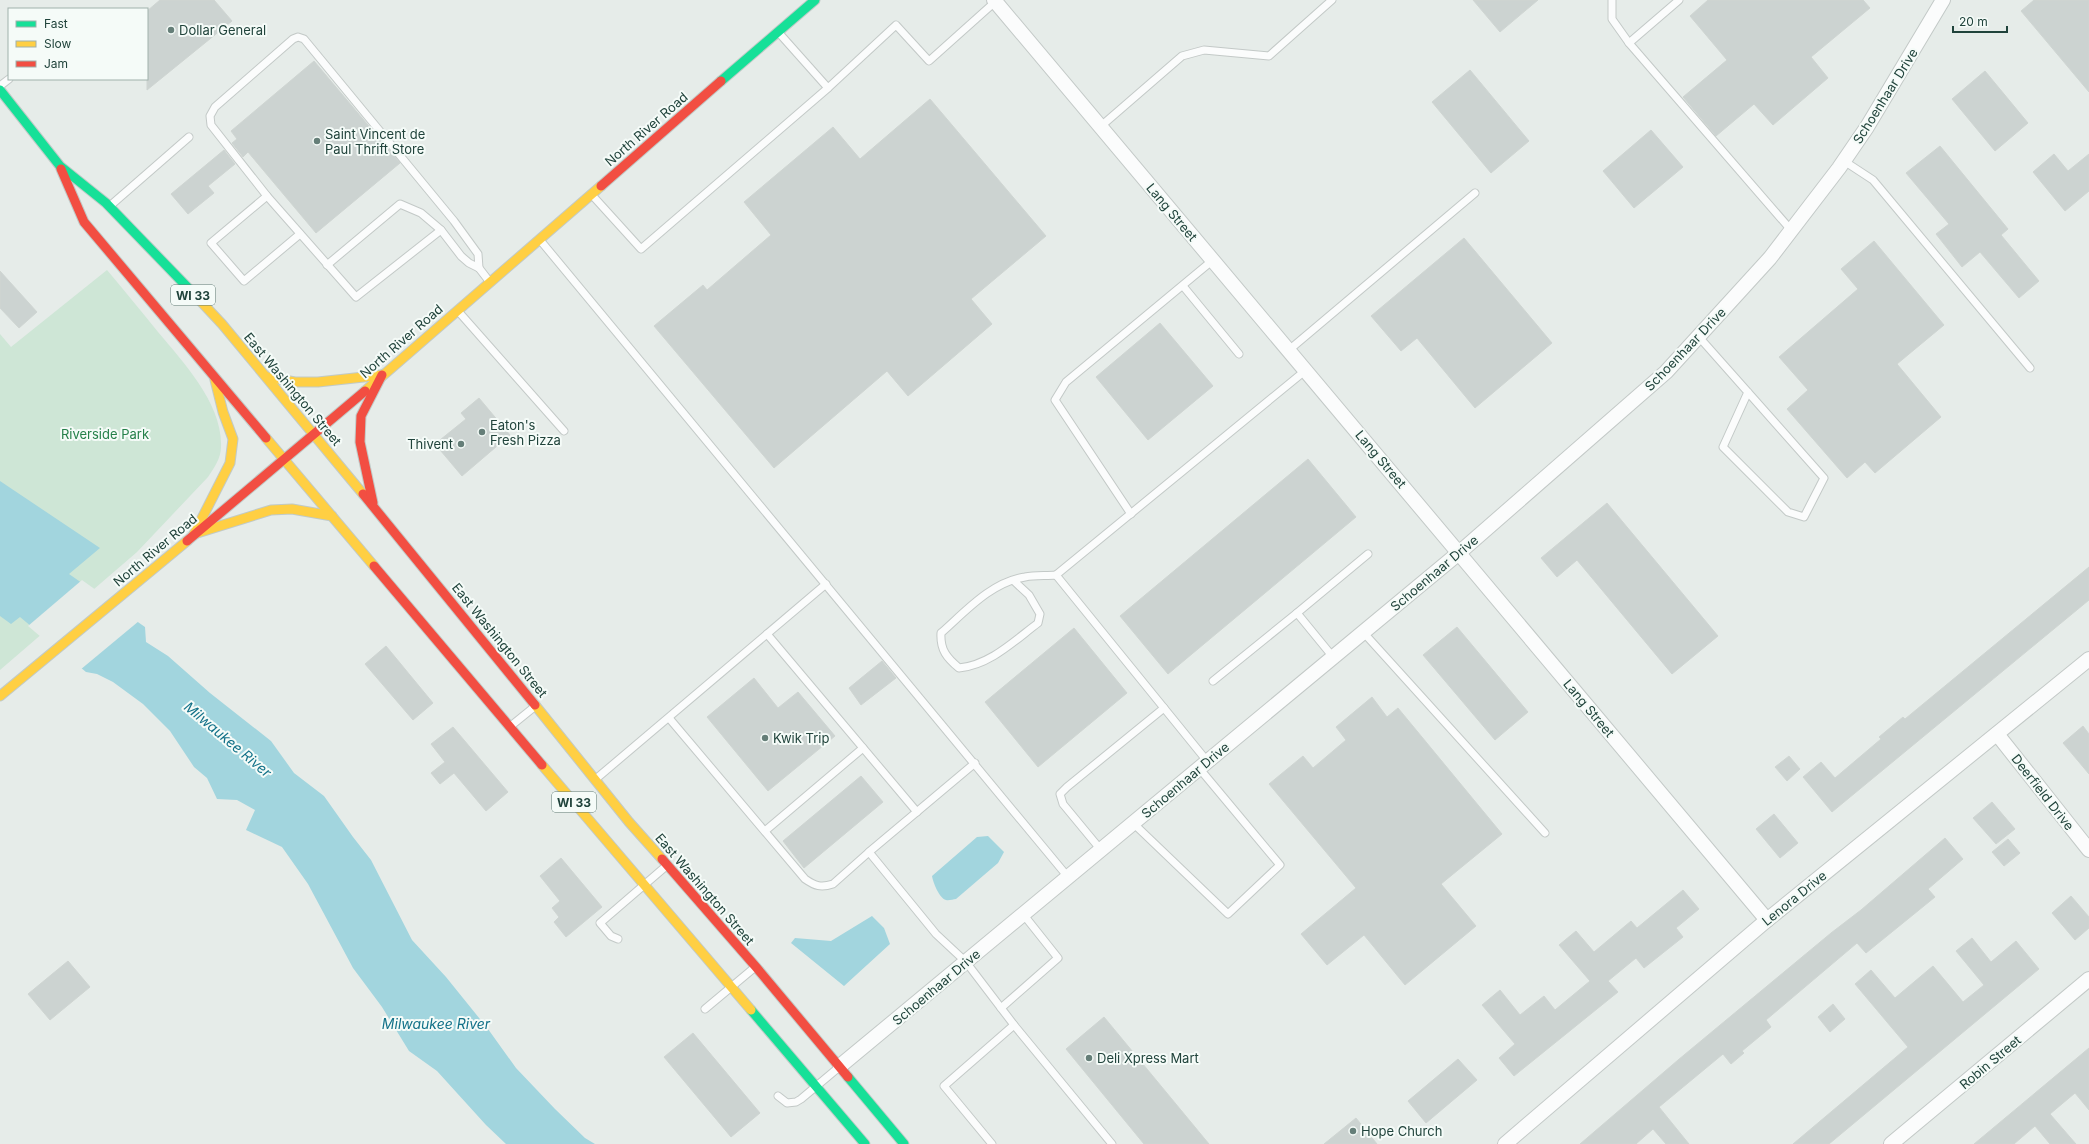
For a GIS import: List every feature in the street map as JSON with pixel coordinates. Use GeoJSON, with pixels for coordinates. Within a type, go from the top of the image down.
{"type":"FeatureCollection","features":[{"type":"Feature","properties":{"kind":"main road","name":"North River Road"},"geometry":{"type":"LineString","coordinates":[[0,696],[314,435],[815,0]]}},
{"type":"Feature","properties":{"kind":"main road","name":"East Washington Street"},"geometry":{"type":"LineString","coordinates":[[0,90],[60,166],[109,207],[222,324],[374,506],[667,866],[756,967],[904,1144]]}},
{"type":"Feature","properties":{"kind":"main road","name":"East Washington Street"},"geometry":{"type":"LineString","coordinates":[[60,166],[84,222],[731,988],[865,1144]]}},
{"type":"Feature","properties":{"kind":"main road"},"geometry":{"type":"LineString","coordinates":[[267,377],[295,382],[318,382],[382,375]]}},
{"type":"Feature","properties":{"kind":"main road"},"geometry":{"type":"LineString","coordinates":[[374,506],[360,442],[360,429],[361,416],[382,375]]}},
{"type":"Feature","properties":{"kind":"main road"},"geometry":{"type":"LineString","coordinates":[[194,534],[230,463],[233,439],[223,412],[215,377]]}},
{"type":"Feature","properties":{"kind":"main road"},"geometry":{"type":"LineString","coordinates":[[194,534],[271,510],[292,509],[332,516]]}},
{"type":"Feature","properties":{"kind":"street","name":"Schoenhaar Drive"},"geometry":{"type":"LineString","coordinates":[[840,1066],[1460,552],[1666,372],[1770,258],[1844,161],[1867,127],[1943,0]]}},
{"type":"Feature","properties":{"kind":"street","name":"Lang Street"},"geometry":{"type":"LineString","coordinates":[[994,1],[1460,552],[1767,920]]}},
{"type":"Feature","properties":{"kind":"street","name":"Lenora Drive"},"geometry":{"type":"LineString","coordinates":[[1505,1144],[1767,920],[2089,660]]}},
{"type":"Feature","properties":{"kind":"street","name":"Deerfield Drive"},"geometry":{"type":"LineString","coordinates":[[1997,734],[2089,850]]}},
{"type":"Feature","properties":{"kind":"street","name":"Robin Street"},"geometry":{"type":"LineString","coordinates":[[1891,1144],[2089,979]]}},
{"type":"Feature","properties":{"kind":"lane"},"geometry":{"type":"LineString","coordinates":[[1100,127],[1182,56],[1204,50],[1270,56],[1332,0]]}},
{"type":"Feature","properties":{"kind":"lane"},"geometry":{"type":"LineString","coordinates":[[1612,0],[1612,19],[1630,43],[1791,230]]}},
{"type":"Feature","properties":{"kind":"lane"},"geometry":{"type":"LineString","coordinates":[[1630,43],[1679,0]]}},
{"type":"Feature","properties":{"kind":"lane"},"geometry":{"type":"LineString","coordinates":[[590,194],[641,249],[828,88],[896,25],[930,61],[994,1]]}},
{"type":"Feature","properties":{"kind":"lane"},"geometry":{"type":"LineString","coordinates":[[778,32],[828,88]]}},
{"type":"Feature","properties":{"kind":"lane"},"geometry":{"type":"LineString","coordinates":[[441,230],[356,297],[267,196],[211,125],[210,116],[215,107],[293,39],[298,37],[304,39],[440,204],[478,254],[479,268]]}},
{"type":"Feature","properties":{"kind":"lane"},"geometry":{"type":"LineString","coordinates":[[0,86],[8,80]]}},
{"type":"Feature","properties":{"kind":"lane"},"geometry":{"type":"LineString","coordinates":[[109,207],[189,137]]}},
{"type":"Feature","properties":{"kind":"lane"},"geometry":{"type":"LineString","coordinates":[[1844,161],[1873,180],[2030,368]]}},
{"type":"Feature","properties":{"kind":"lane"},"geometry":{"type":"LineString","coordinates":[[1289,350],[1475,193]]}},
{"type":"Feature","properties":{"kind":"lane"},"geometry":{"type":"LineString","coordinates":[[267,196],[211,243],[244,281],[300,234]]}},
{"type":"Feature","properties":{"kind":"lane"},"geometry":{"type":"LineString","coordinates":[[327,265],[400,204],[421,214],[441,230],[468,264],[479,268],[490,281]]}},
{"type":"Feature","properties":{"kind":"lane"},"geometry":{"type":"LineString","coordinates":[[539,239],[1068,877]]}},
{"type":"Feature","properties":{"kind":"lane"},"geometry":{"type":"LineString","coordinates":[[1131,514],[1056,400],[1066,382],[1213,260]]}},
{"type":"Feature","properties":{"kind":"lane"},"geometry":{"type":"LineString","coordinates":[[1183,286],[1239,354]]}},
{"type":"Feature","properties":{"kind":"lane"},"geometry":{"type":"LineString","coordinates":[[457,310],[564,431]]}},
{"type":"Feature","properties":{"kind":"lane"},"geometry":{"type":"LineString","coordinates":[[1699,337],[1748,392],[1824,478],[1804,517],[1788,512],[1723,448],[1748,392]]}},
{"type":"Feature","properties":{"kind":"lane"},"geometry":{"type":"LineString","coordinates":[[1014,580],[1029,595],[1040,614],[1038,623],[994,656],[969,667],[959,668],[947,658],[940,644],[941,633],[990,590],[1014,580],[1024,577],[1056,575],[1306,370]]}},
{"type":"Feature","properties":{"kind":"lane"},"geometry":{"type":"LineString","coordinates":[[1213,682],[1368,554]]}},
{"type":"Feature","properties":{"kind":"lane"},"geometry":{"type":"LineString","coordinates":[[1056,575],[1164,708],[1203,765],[1280,865],[1228,914],[1133,823]]}},
{"type":"Feature","properties":{"kind":"lane"},"geometry":{"type":"LineString","coordinates":[[596,780],[826,584]]}},
{"type":"Feature","properties":{"kind":"lane"},"geometry":{"type":"LineString","coordinates":[[1297,613],[1333,657]]}},
{"type":"Feature","properties":{"kind":"lane"},"geometry":{"type":"LineString","coordinates":[[1363,632],[1545,833]]}},
{"type":"Feature","properties":{"kind":"lane"},"geometry":{"type":"LineString","coordinates":[[767,634],[917,812]]}},
{"type":"Feature","properties":{"kind":"lane"},"geometry":{"type":"LineString","coordinates":[[510,727],[536,705]]}},
{"type":"Feature","properties":{"kind":"lane"},"geometry":{"type":"LineString","coordinates":[[1101,850],[1063,804],[1060,794],[1164,708]]}},
{"type":"Feature","properties":{"kind":"lane"},"geometry":{"type":"LineString","coordinates":[[669,718],[805,879],[814,886],[826,886],[833,884],[974,764]]}},
{"type":"Feature","properties":{"kind":"lane"},"geometry":{"type":"LineString","coordinates":[[765,831],[863,748]]}},
{"type":"Feature","properties":{"kind":"lane"},"geometry":{"type":"LineString","coordinates":[[869,852],[936,934],[966,962],[1014,1025],[1112,1144]]}},
{"type":"Feature","properties":{"kind":"lane"},"geometry":{"type":"LineString","coordinates":[[618,939],[611,936],[600,922],[667,866]]}},
{"type":"Feature","properties":{"kind":"lane"},"geometry":{"type":"LineString","coordinates":[[1001,1008],[1058,958],[1023,914]]}},
{"type":"Feature","properties":{"kind":"lane"},"geometry":{"type":"LineString","coordinates":[[705,1009],[756,967]]}},
{"type":"Feature","properties":{"kind":"lane"},"geometry":{"type":"LineString","coordinates":[[992,1144],[944,1086],[1014,1025]]}},
{"type":"Feature","properties":{"kind":"lane"},"geometry":{"type":"LineString","coordinates":[[778,1096],[787,1103],[796,1102],[840,1066]]}},
{"type":"Feature","properties":{"kind":"green space","name":"Riverside Park"},"geometry":{"type":"Polygon","coordinates":[[[107,270],[179,357],[200,385],[216,415],[220,431],[220,455],[208,477],[137,552],[0,670],[0,334],[11,347],[107,270]]]}},
{"type":"Feature","properties":{"kind":"water","name":"Milwaukee River"},"geometry":{"type":"Polygon","coordinates":[[[0,481],[100,548],[69,574],[145,627],[146,642],[168,656],[210,693],[271,741],[294,773],[324,796],[371,860],[412,940],[446,977],[488,1029],[516,1068],[585,1138],[595,1144],[506,1144],[486,1125],[437,1071],[409,1051],[382,1007],[353,968],[308,884],[282,847],[246,830],[255,810],[237,800],[217,799],[207,778],[194,767],[170,731],[143,704],[113,682],[97,674],[86,672],[20,617],[11,624],[0,616],[0,481]]]}},
{"type":"Feature","properties":{"kind":"water"},"geometry":{"type":"Polygon","coordinates":[[[988,836],[1004,852],[998,863],[956,899],[943,899],[937,890],[932,876],[977,837],[988,836]]]}},
{"type":"Feature","properties":{"kind":"water"},"geometry":{"type":"Polygon","coordinates":[[[872,916],[884,928],[890,944],[844,986],[791,943],[795,938],[831,941],[872,916]]]}},
{"type":"Feature","properties":{"kind":"pier"},"geometry":{"type":"Polygon","coordinates":[[[82,580],[139,621],[80,670],[28,626],[82,580]]]}},
{"type":"Feature","properties":{"kind":"building"},"geometry":{"type":"Polygon","coordinates":[[[160,0],[214,0],[232,21],[147,90],[148,10],[160,0]]]}},
{"type":"Feature","properties":{"kind":"building"},"geometry":{"type":"Polygon","coordinates":[[[1473,0],[1538,0],[1500,32],[1473,0]]]}},
{"type":"Feature","properties":{"kind":"building"},"geometry":{"type":"Polygon","coordinates":[[[1708,0],[1863,0],[1870,8],[1811,57],[1828,78],[1773,125],[1754,104],[1716,136],[1683,97],[1727,60],[1690,16],[1708,0]]]}},
{"type":"Feature","properties":{"kind":"building"},"geometry":{"type":"Polygon","coordinates":[[[2034,0],[2089,0],[2089,92],[2021,11],[2034,0]]]}},
{"type":"Feature","properties":{"kind":"building"},"geometry":{"type":"Polygon","coordinates":[[[314,61],[400,163],[316,233],[248,152],[243,157],[232,143],[237,139],[231,131],[314,61]]]}},
{"type":"Feature","properties":{"kind":"building"},"geometry":{"type":"Polygon","coordinates":[[[1470,70],[1529,141],[1491,173],[1432,102],[1470,70]]]}},
{"type":"Feature","properties":{"kind":"building"},"geometry":{"type":"Polygon","coordinates":[[[1985,71],[2028,123],[1995,151],[1952,99],[1985,71]]]}},
{"type":"Feature","properties":{"kind":"building"},"geometry":{"type":"Polygon","coordinates":[[[930,99],[1046,236],[971,299],[992,324],[908,396],[887,371],[774,468],[654,326],[703,285],[707,290],[771,235],[744,202],[833,127],[860,159],[930,99]]]}},
{"type":"Feature","properties":{"kind":"building"},"geometry":{"type":"Polygon","coordinates":[[[1651,130],[1683,167],[1634,208],[1603,171],[1651,130]]]}},
{"type":"Feature","properties":{"kind":"building"},"geometry":{"type":"Polygon","coordinates":[[[1940,146],[2008,229],[2001,235],[2039,281],[2019,298],[1980,252],[1962,267],[1936,234],[1949,224],[1906,173],[1940,146]]]}},
{"type":"Feature","properties":{"kind":"building"},"geometry":{"type":"Polygon","coordinates":[[[224,150],[235,164],[208,186],[214,193],[188,214],[171,194],[224,150]]]}},
{"type":"Feature","properties":{"kind":"building"},"geometry":{"type":"Polygon","coordinates":[[[2054,154],[2068,171],[2089,154],[2089,191],[2065,211],[2033,172],[2054,154]]]}},
{"type":"Feature","properties":{"kind":"building"},"geometry":{"type":"Polygon","coordinates":[[[1464,238],[1552,343],[1475,408],[1417,338],[1401,351],[1371,316],[1464,238]]]}},
{"type":"Feature","properties":{"kind":"building"},"geometry":{"type":"Polygon","coordinates":[[[1874,241],[1944,325],[1897,364],[1941,417],[1875,473],[1865,462],[1847,478],[1787,409],[1808,390],[1779,357],[1858,289],[1841,269],[1874,241]]]}},
{"type":"Feature","properties":{"kind":"building"},"geometry":{"type":"Polygon","coordinates":[[[0,271],[37,312],[19,328],[0,308],[0,271]]]}},
{"type":"Feature","properties":{"kind":"building"},"geometry":{"type":"Polygon","coordinates":[[[1160,323],[1213,386],[1148,440],[1096,377],[1160,323]]]}},
{"type":"Feature","properties":{"kind":"building"},"geometry":{"type":"Polygon","coordinates":[[[479,398],[510,435],[462,476],[435,444],[466,419],[461,413],[479,398]]]}},
{"type":"Feature","properties":{"kind":"building"},"geometry":{"type":"Polygon","coordinates":[[[1308,459],[1356,517],[1168,674],[1120,616],[1308,459]]]}},
{"type":"Feature","properties":{"kind":"building"},"geometry":{"type":"Polygon","coordinates":[[[1607,503],[1718,636],[1672,674],[1577,560],[1557,577],[1541,558],[1607,503]]]}},
{"type":"Feature","properties":{"kind":"building"},"geometry":{"type":"Polygon","coordinates":[[[2089,567],[2089,600],[1832,812],[1803,777],[1821,762],[1835,778],[1881,739],[1879,737],[1903,717],[1905,719],[2089,567]]]}},
{"type":"Feature","properties":{"kind":"building"},"geometry":{"type":"Polygon","coordinates":[[[1457,627],[1528,712],[1495,740],[1423,655],[1457,627]]]}},
{"type":"Feature","properties":{"kind":"building"},"geometry":{"type":"Polygon","coordinates":[[[1074,628],[1127,693],[1038,767],[985,702],[1074,628]]]}},
{"type":"Feature","properties":{"kind":"building"},"geometry":{"type":"Polygon","coordinates":[[[386,646],[433,703],[413,720],[365,664],[386,646]]]}},
{"type":"Feature","properties":{"kind":"building"},"geometry":{"type":"Polygon","coordinates":[[[882,661],[896,678],[861,705],[849,688],[882,661]]]}},
{"type":"Feature","properties":{"kind":"building"},"geometry":{"type":"Polygon","coordinates":[[[754,678],[778,708],[798,692],[835,736],[768,791],[707,717],[754,678]]]}},
{"type":"Feature","properties":{"kind":"building"},"geometry":{"type":"Polygon","coordinates":[[[1372,697],[1387,717],[1398,708],[1502,834],[1441,884],[1476,926],[1405,985],[1364,935],[1327,965],[1301,934],[1356,888],[1269,784],[1303,756],[1313,768],[1346,740],[1336,727],[1372,697]]]}},
{"type":"Feature","properties":{"kind":"building"},"geometry":{"type":"Polygon","coordinates":[[[2083,726],[2089,734],[2089,774],[2063,743],[2083,726]]]}},
{"type":"Feature","properties":{"kind":"building"},"geometry":{"type":"Polygon","coordinates":[[[453,727],[508,792],[486,811],[454,773],[440,784],[431,773],[445,762],[431,744],[453,727]]]}},
{"type":"Feature","properties":{"kind":"building"},"geometry":{"type":"Polygon","coordinates":[[[1789,756],[1800,769],[1787,781],[1775,767],[1789,756]]]}},
{"type":"Feature","properties":{"kind":"building"},"geometry":{"type":"Polygon","coordinates":[[[861,776],[883,802],[804,868],[783,841],[861,776]]]}},
{"type":"Feature","properties":{"kind":"building"},"geometry":{"type":"Polygon","coordinates":[[[1992,802],[2015,829],[1996,844],[1973,818],[1992,802]]]}},
{"type":"Feature","properties":{"kind":"building"},"geometry":{"type":"Polygon","coordinates":[[[1774,814],[1798,843],[1780,858],[1756,829],[1774,814]]]}},
{"type":"Feature","properties":{"kind":"building"},"geometry":{"type":"Polygon","coordinates":[[[1945,838],[1963,859],[1928,889],[1935,897],[1866,953],[1857,943],[1766,1020],[1771,1027],[1742,1051],[1744,1053],[1731,1064],[1723,1054],[1659,1107],[1689,1144],[1666,1144],[1653,1129],[1636,1144],[1580,1144],[1678,1060],[1831,933],[1861,910],[1945,838]]]}},
{"type":"Feature","properties":{"kind":"building"},"geometry":{"type":"Polygon","coordinates":[[[2008,839],[2020,853],[2004,866],[1992,852],[2008,839]]]}},
{"type":"Feature","properties":{"kind":"building"},"geometry":{"type":"Polygon","coordinates":[[[561,858],[602,907],[566,937],[554,922],[559,917],[552,908],[560,901],[540,876],[561,858]]]}},
{"type":"Feature","properties":{"kind":"building"},"geometry":{"type":"Polygon","coordinates":[[[1683,890],[1699,909],[1676,928],[1683,937],[1644,968],[1636,958],[1608,981],[1618,992],[1514,1076],[1499,1058],[1515,1044],[1482,1005],[1500,990],[1520,1015],[1544,996],[1555,1010],[1590,981],[1559,945],[1576,931],[1594,952],[1631,921],[1637,928],[1683,890]]]}},
{"type":"Feature","properties":{"kind":"building"},"geometry":{"type":"Polygon","coordinates":[[[2071,896],[2089,917],[2089,928],[2075,940],[2052,913],[2071,896]]]}},
{"type":"Feature","properties":{"kind":"building"},"geometry":{"type":"Polygon","coordinates":[[[1972,938],[1991,962],[2016,941],[2039,969],[1829,1144],[1793,1144],[1908,1047],[1855,984],[1871,970],[1895,998],[1933,966],[1963,1002],[1984,985],[1956,951],[1972,938]]]}},
{"type":"Feature","properties":{"kind":"building"},"geometry":{"type":"Polygon","coordinates":[[[68,961],[90,987],[50,1020],[28,994],[68,961]]]}},
{"type":"Feature","properties":{"kind":"building"},"geometry":{"type":"Polygon","coordinates":[[[1833,1004],[1845,1019],[1830,1032],[1818,1017],[1833,1004]]]}},
{"type":"Feature","properties":{"kind":"building"},"geometry":{"type":"Polygon","coordinates":[[[1104,1017],[1209,1144],[1144,1144],[1066,1049],[1104,1017]]]}},
{"type":"Feature","properties":{"kind":"building"},"geometry":{"type":"Polygon","coordinates":[[[693,1033],[760,1113],[731,1137],[664,1057],[693,1033]]]}},
{"type":"Feature","properties":{"kind":"building"},"geometry":{"type":"Polygon","coordinates":[[[2089,1048],[2089,1110],[2075,1093],[2050,1114],[2076,1144],[2050,1144],[2035,1126],[2014,1144],[1974,1144],[2089,1048]]]}},
{"type":"Feature","properties":{"kind":"building"},"geometry":{"type":"Polygon","coordinates":[[[1458,1059],[1477,1080],[1426,1123],[1408,1101],[1458,1059]]]}},
{"type":"Feature","properties":{"kind":"building","name":"Hope Church"},"geometry":{"type":"Polygon","coordinates":[[[1356,1118],[1377,1144],[1324,1144],[1356,1118]]]}},
{"type":"Feature","properties":{"kind":"traffic: fast"},"geometry":{"type":"LineString","coordinates":[[721,81],[815,0]]}},
{"type":"Feature","properties":{"kind":"traffic: fast"},"geometry":{"type":"LineString","coordinates":[[0,90],[60,166],[106,203],[193,293]]}},
{"type":"Feature","properties":{"kind":"traffic: fast"},"geometry":{"type":"LineString","coordinates":[[751,1010],[865,1144]]}},
{"type":"Feature","properties":{"kind":"traffic: fast"},"geometry":{"type":"LineString","coordinates":[[848,1077],[904,1144]]}},
{"type":"Feature","properties":{"kind":"traffic: slow"},"geometry":{"type":"LineString","coordinates":[[365,391],[601,186]]}},
{"type":"Feature","properties":{"kind":"traffic: slow"},"geometry":{"type":"LineString","coordinates":[[193,293],[222,324],[363,494]]}},
{"type":"Feature","properties":{"kind":"traffic: slow"},"geometry":{"type":"LineString","coordinates":[[267,377],[295,382],[318,382],[382,375]]}},
{"type":"Feature","properties":{"kind":"traffic: slow"},"geometry":{"type":"LineString","coordinates":[[194,534],[230,463],[233,439],[223,412],[215,380]]}},
{"type":"Feature","properties":{"kind":"traffic: slow"},"geometry":{"type":"LineString","coordinates":[[266,438],[374,566]]}},
{"type":"Feature","properties":{"kind":"traffic: slow"},"geometry":{"type":"LineString","coordinates":[[194,534],[271,510],[292,509],[332,516]]}},
{"type":"Feature","properties":{"kind":"traffic: slow"},"geometry":{"type":"LineString","coordinates":[[0,696],[187,541]]}},
{"type":"Feature","properties":{"kind":"traffic: slow"},"geometry":{"type":"LineString","coordinates":[[535,705],[629,822],[662,859]]}},
{"type":"Feature","properties":{"kind":"traffic: slow"},"geometry":{"type":"LineString","coordinates":[[542,765],[751,1010]]}},
{"type":"Feature","properties":{"kind":"traffic: jam"},"geometry":{"type":"LineString","coordinates":[[601,186],[721,81]]}},
{"type":"Feature","properties":{"kind":"traffic: jam"},"geometry":{"type":"LineString","coordinates":[[61,169],[84,222],[266,438]]}},
{"type":"Feature","properties":{"kind":"traffic: jam"},"geometry":{"type":"LineString","coordinates":[[373,503],[360,442],[361,416],[382,375]]}},
{"type":"Feature","properties":{"kind":"traffic: jam"},"geometry":{"type":"LineString","coordinates":[[187,541],[365,391]]}},
{"type":"Feature","properties":{"kind":"traffic: jam"},"geometry":{"type":"LineString","coordinates":[[363,494],[535,705]]}},
{"type":"Feature","properties":{"kind":"traffic: jam"},"geometry":{"type":"LineString","coordinates":[[374,566],[542,765]]}},
{"type":"Feature","properties":{"kind":"traffic: jam"},"geometry":{"type":"LineString","coordinates":[[662,859],[756,967],[848,1077]]}},
{"type":"Feature","properties":{"kind":"place","name":"Dollar General"},"geometry":{"type":"Point","coordinates":[171,30]}},
{"type":"Feature","properties":{"kind":"place","name":"Saint Vincent de Paul Thrift Store"},"geometry":{"type":"Point","coordinates":[317,141]}},
{"type":"Feature","properties":{"kind":"place","name":"Eaton's Fresh Pizza"},"geometry":{"type":"Point","coordinates":[482,432]}},
{"type":"Feature","properties":{"kind":"place","name":"Thivent"},"geometry":{"type":"Point","coordinates":[461,444]}},
{"type":"Feature","properties":{"kind":"place","name":"Kwik Trip"},"geometry":{"type":"Point","coordinates":[765,738]}},
{"type":"Feature","properties":{"kind":"place","name":"Deli Xpress Mart"},"geometry":{"type":"Point","coordinates":[1089,1058]}},
{"type":"Feature","properties":{"kind":"place","name":"Hope Church"},"geometry":{"type":"Point","coordinates":[1353,1131]}}]}
